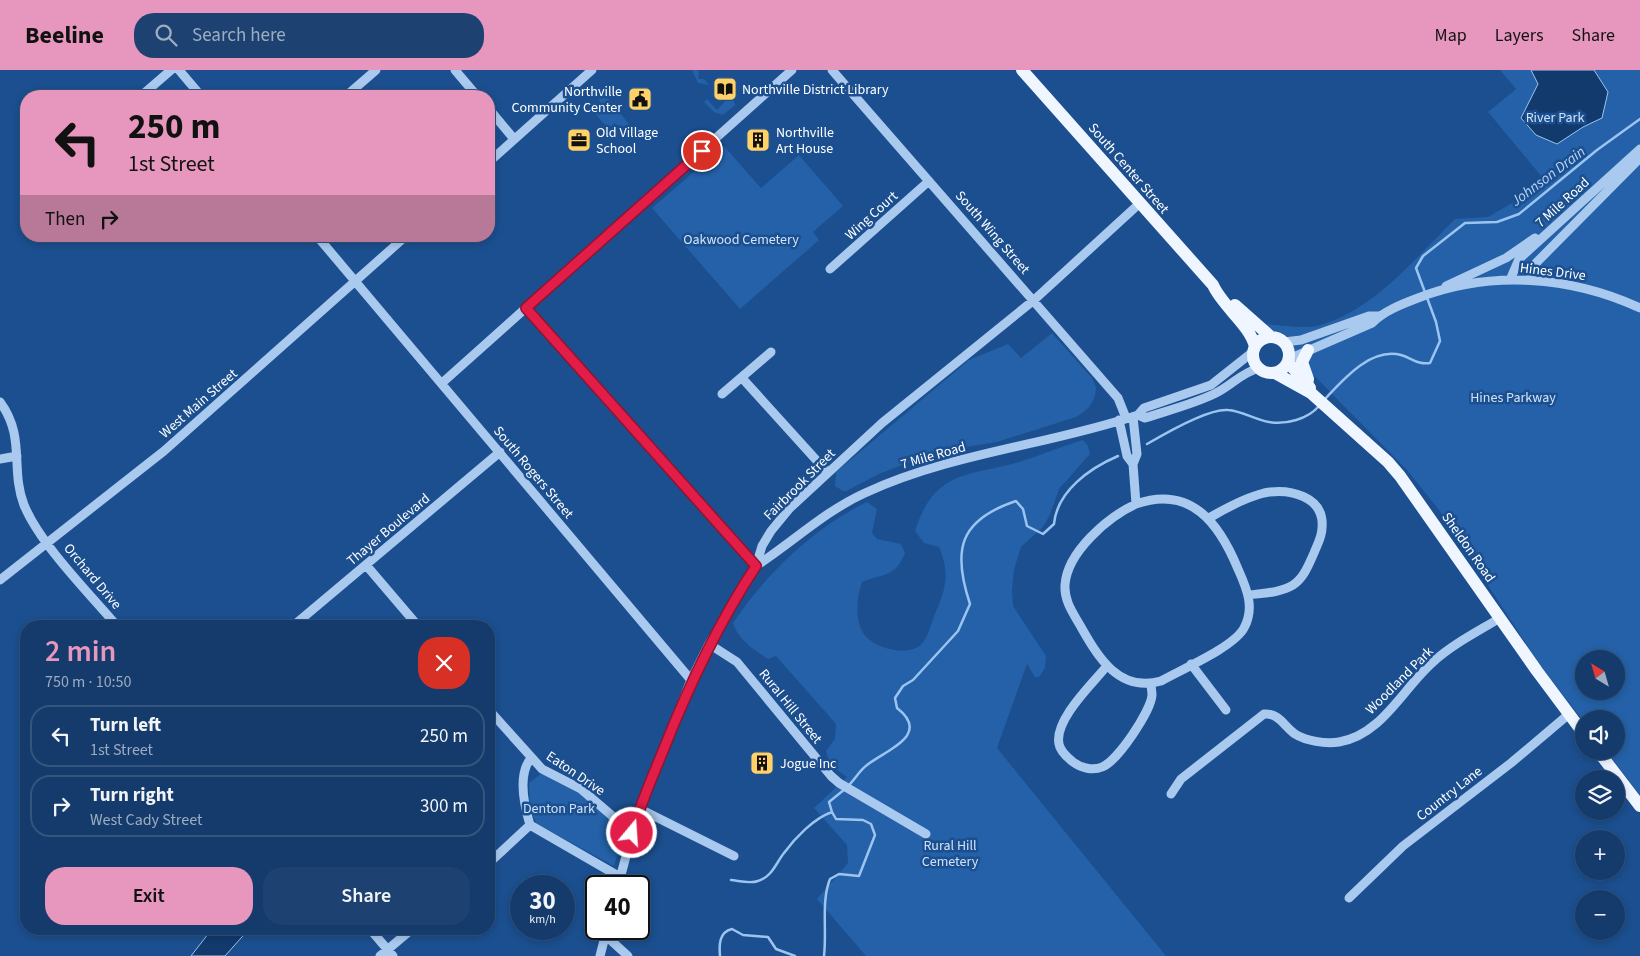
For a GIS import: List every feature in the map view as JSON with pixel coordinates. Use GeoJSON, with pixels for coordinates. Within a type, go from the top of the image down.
{"type":"FeatureCollection","features":[{"type":"Feature","properties":{"kind":"main road","name":"South Center Street"},"geometry":{"type":"LineString","coordinates":[[1022,70],[1213,285],[1217,295],[1245,329],[1255,349]]}},
{"type":"Feature","properties":{"kind":"main road","name":"South Center Street"},"geometry":{"type":"LineString","coordinates":[[1213,285],[1222,289],[1245,316],[1271,337]]}},
{"type":"Feature","properties":{"kind":"main road"},"geometry":{"type":"LineString","coordinates":[[1271,337],[1284,342],[1289,350],[1289,360],[1281,370],[1268,373],[1259,368],[1254,360],[1255,349],[1262,340],[1271,337]]}},
{"type":"Feature","properties":{"kind":"main road"},"geometry":{"type":"LineString","coordinates":[[1308,350],[1302,362],[1315,395]]}},
{"type":"Feature","properties":{"kind":"main road","name":"Sheldon Road"},"geometry":{"type":"LineString","coordinates":[[1289,360],[1315,395],[1382,456],[1400,476],[1575,722]]}},
{"type":"Feature","properties":{"kind":"main road","name":"Sheldon Road"},"geometry":{"type":"LineString","coordinates":[[1274,373],[1315,395]]}},
{"type":"Feature","properties":{"kind":"main road"},"geometry":{"type":"LineString","coordinates":[[1605,760],[1640,806]]}},
{"type":"Feature","properties":{"kind":"street"},"geometry":{"type":"LineString","coordinates":[[148,90],[171,70]]}},
{"type":"Feature","properties":{"kind":"street"},"geometry":{"type":"LineString","coordinates":[[179,70],[195,90]]}},
{"type":"Feature","properties":{"kind":"street"},"geometry":{"type":"LineString","coordinates":[[353,90],[376,70]]}},
{"type":"Feature","properties":{"kind":"street"},"geometry":{"type":"LineString","coordinates":[[455,70],[473,90]]}},
{"type":"Feature","properties":{"kind":"street"},"geometry":{"type":"LineString","coordinates":[[495,156],[582,73],[592,70]]}},
{"type":"Feature","properties":{"kind":"street"},"geometry":{"type":"LineString","coordinates":[[442,383],[792,70]]}},
{"type":"Feature","properties":{"kind":"street","name":"South Wing Street"},"geometry":{"type":"LineString","coordinates":[[832,70],[1118,398],[1129,417]]}},
{"type":"Feature","properties":{"kind":"street"},"geometry":{"type":"LineString","coordinates":[[495,116],[514,139]]}},
{"type":"Feature","properties":{"kind":"street","name":"7 Mile Road"},"geometry":{"type":"LineString","coordinates":[[1510,280],[1519,259],[1640,149]]}},
{"type":"Feature","properties":{"kind":"street","name":"7 Mile Road"},"geometry":{"type":"LineString","coordinates":[[1529,280],[1536,263],[1640,158]]}},
{"type":"Feature","properties":{"kind":"street","name":"Wing Court"},"geometry":{"type":"LineString","coordinates":[[830,269],[930,181]]}},
{"type":"Feature","properties":{"kind":"street","name":"Fairbrook Street"},"geometry":{"type":"LineString","coordinates":[[620,875],[640,809],[691,680],[709,644],[756,566],[765,540],[780,519],[882,423],[1034,300],[1140,203]]}},
{"type":"Feature","properties":{"kind":"street"},"geometry":{"type":"LineString","coordinates":[[1289,360],[1372,322],[1379,316],[1408,301],[1432,293],[1506,258],[1578,206]]}},
{"type":"Feature","properties":{"kind":"street","name":"South Rogers Street"},"geometry":{"type":"LineString","coordinates":[[322,242],[691,680]]}},
{"type":"Feature","properties":{"kind":"street","name":"West Main Street"},"geometry":{"type":"LineString","coordinates":[[0,580],[164,451],[399,242]]}},
{"type":"Feature","properties":{"kind":"street","name":"Hines Drive"},"geometry":{"type":"LineString","coordinates":[[1432,293],[1479,282],[1529,280],[1596,291],[1640,308]]}},
{"type":"Feature","properties":{"kind":"street"},"geometry":{"type":"LineString","coordinates":[[526,308],[756,566]]}},
{"type":"Feature","properties":{"kind":"street"},"geometry":{"type":"LineString","coordinates":[[1284,342],[1301,340],[1355,320],[1379,316]]}},
{"type":"Feature","properties":{"kind":"street","name":"7 Mile Road"},"geometry":{"type":"LineString","coordinates":[[756,566],[844,504],[879,486],[934,468],[1129,417],[1144,408],[1211,385],[1255,349]]}},
{"type":"Feature","properties":{"kind":"street"},"geometry":{"type":"LineString","coordinates":[[722,394],[771,352]]}},
{"type":"Feature","properties":{"kind":"street","name":"7 Mile Road"},"geometry":{"type":"LineString","coordinates":[[1129,417],[1145,418],[1207,397],[1219,392],[1239,376],[1259,368]]}},
{"type":"Feature","properties":{"kind":"street"},"geometry":{"type":"LineString","coordinates":[[742,378],[828,473]]}},
{"type":"Feature","properties":{"kind":"street","name":"Orchard Drive"},"geometry":{"type":"LineString","coordinates":[[0,402],[13,426],[21,497],[34,527],[112,620]]}},
{"type":"Feature","properties":{"kind":"street"},"geometry":{"type":"LineString","coordinates":[[1129,417],[1127,456],[1133,464]]}},
{"type":"Feature","properties":{"kind":"street"},"geometry":{"type":"LineString","coordinates":[[1129,417],[1137,454],[1133,464],[1136,504]]}},
{"type":"Feature","properties":{"kind":"street","name":"Thayer Boulevard"},"geometry":{"type":"LineString","coordinates":[[300,620],[500,452]]}},
{"type":"Feature","properties":{"kind":"street"},"geometry":{"type":"LineString","coordinates":[[0,459],[17,456]]}},
{"type":"Feature","properties":{"kind":"street"},"geometry":{"type":"LineString","coordinates":[[1209,518],[1242,500],[1273,492],[1288,492],[1306,497],[1320,510],[1323,522],[1321,535],[1301,578],[1291,586],[1276,591],[1249,595]]}},
{"type":"Feature","properties":{"kind":"street"},"geometry":{"type":"LineString","coordinates":[[1154,499],[1172,500],[1192,507],[1209,518],[1219,529],[1230,550],[1249,595],[1249,616],[1240,635],[1229,644],[1161,681],[1150,684],[1134,682],[1106,667],[1097,655],[1069,605],[1066,594],[1066,579],[1073,562],[1093,535],[1116,515],[1136,504],[1154,499]]}},
{"type":"Feature","properties":{"kind":"street"},"geometry":{"type":"LineString","coordinates":[[366,565],[413,620]]}},
{"type":"Feature","properties":{"kind":"street","name":"Woodland Park"},"geometry":{"type":"LineString","coordinates":[[1171,794],[1181,779],[1264,714],[1276,716],[1295,734],[1315,741],[1339,742],[1362,733],[1384,715],[1434,661],[1500,618]]}},
{"type":"Feature","properties":{"kind":"street","name":"Rural Hill Street"},"geometry":{"type":"LineString","coordinates":[[709,644],[737,662],[830,776],[926,834]]}},
{"type":"Feature","properties":{"kind":"street"},"geometry":{"type":"LineString","coordinates":[[1191,664],[1226,710]]}},
{"type":"Feature","properties":{"kind":"street"},"geometry":{"type":"LineString","coordinates":[[1106,667],[1068,714],[1060,732],[1059,745],[1063,752],[1081,766],[1097,768],[1105,766],[1114,758],[1137,728],[1147,709],[1152,696],[1150,684]]}},
{"type":"Feature","properties":{"kind":"street","name":"Country Lane"},"geometry":{"type":"LineString","coordinates":[[1349,898],[1403,846],[1511,763],[1569,714]]}},
{"type":"Feature","properties":{"kind":"street","name":"Eaton Drive"},"geometry":{"type":"LineString","coordinates":[[495,717],[542,769],[581,789],[632,833]]}},
{"type":"Feature","properties":{"kind":"street"},"geometry":{"type":"LineString","coordinates":[[530,825],[523,780],[524,770],[531,758]]}},
{"type":"Feature","properties":{"kind":"street"},"geometry":{"type":"LineString","coordinates":[[640,809],[734,856]]}},
{"type":"Feature","properties":{"kind":"street"},"geometry":{"type":"LineString","coordinates":[[495,857],[530,825]]}},
{"type":"Feature","properties":{"kind":"street"},"geometry":{"type":"LineString","coordinates":[[530,825],[618,875]]}},
{"type":"Feature","properties":{"kind":"street"},"geometry":{"type":"LineString","coordinates":[[375,935],[391,953]]}},
{"type":"Feature","properties":{"kind":"street"},"geometry":{"type":"LineString","coordinates":[[380,956],[391,953],[407,935]]}},
{"type":"Feature","properties":{"kind":"street"},"geometry":{"type":"LineString","coordinates":[[600,956],[604,940]]}},
{"type":"Feature","properties":{"kind":"street"},"geometry":{"type":"LineString","coordinates":[[613,940],[628,956]]}},
{"type":"Feature","properties":{"kind":"green space"},"geometry":{"type":"Polygon","coordinates":[[[692,70],[697,70],[699,72],[698,79],[704,79],[709,85],[698,83],[692,70]]]}},
{"type":"Feature","properties":{"kind":"green space","name":"Hines Parkway"},"geometry":{"type":"Polygon","coordinates":[[[1500,70],[1640,70],[1640,795],[1625,776],[1625,770],[1621,770],[1613,760],[1625,760],[1625,710],[1575,710],[1540,665],[1439,510],[1407,470],[1263,324],[1311,327],[1338,319],[1357,309],[1392,282],[1455,219],[1488,217],[1547,183],[1488,112],[1516,89],[1500,70]]]}},
{"type":"Feature","properties":{"kind":"green space"},"geometry":{"type":"Polygon","coordinates":[[[732,94],[735,105],[723,115],[714,112],[704,102],[707,99],[717,110],[732,94]]]}},
{"type":"Feature","properties":{"kind":"green space"},"geometry":{"type":"Polygon","coordinates":[[[603,95],[606,96],[629,124],[624,129],[614,123],[612,126],[606,126],[591,109],[591,106],[596,105],[603,109],[599,100],[603,95]]]}},
{"type":"Feature","properties":{"kind":"green space","name":"Oakwood Cemetery"},"geometry":{"type":"Polygon","coordinates":[[[724,146],[761,188],[799,155],[843,206],[813,232],[819,240],[740,309],[652,208],[724,146]]]}},
{"type":"Feature","properties":{"kind":"green space"},"geometry":{"type":"Polygon","coordinates":[[[1052,333],[1092,378],[1096,387],[1093,401],[1088,408],[1076,417],[997,442],[925,456],[879,474],[846,491],[835,486],[836,472],[969,360],[1008,344],[1021,358],[1052,333]]]}},
{"type":"Feature","properties":{"kind":"green space","name":"Rural Hill Cemetery"},"geometry":{"type":"Polygon","coordinates":[[[1083,440],[1088,446],[1090,454],[1059,489],[1050,515],[1042,528],[1021,547],[1014,570],[1013,606],[1046,656],[1045,668],[1039,677],[1035,677],[1027,664],[997,748],[1166,956],[866,956],[817,899],[848,863],[847,845],[814,808],[847,777],[836,769],[827,756],[826,751],[835,739],[836,724],[776,656],[768,659],[752,648],[738,634],[733,623],[760,587],[792,554],[828,525],[867,502],[877,509],[872,533],[877,539],[901,544],[905,553],[893,571],[862,582],[857,608],[859,622],[864,634],[876,644],[894,650],[911,650],[924,641],[928,634],[943,593],[946,578],[939,547],[924,543],[915,531],[923,511],[933,496],[944,485],[956,478],[1022,461],[1083,440]]]}},
{"type":"Feature","properties":{"kind":"green space","name":"Denton Park"},"geometry":{"type":"Polygon","coordinates":[[[542,773],[575,788],[624,831],[614,866],[537,824],[530,810],[529,783],[542,773]]]}},
{"type":"Feature","properties":{"kind":"shaded area"},"geometry":{"type":"Polygon","coordinates":[[[1531,70],[1594,70],[1608,92],[1602,118],[1583,127],[1557,144],[1536,135],[1521,118],[1538,84],[1531,70]]]}},
{"type":"Feature","properties":{"kind":"shaded area"},"geometry":{"type":"Polygon","coordinates":[[[207,935],[244,935],[225,956],[191,956],[207,935]]]}},
{"type":"Feature","properties":{"kind":"waterway","name":"Johnson Drain"},"geometry":{"type":"LineString","coordinates":[[1324,400],[1348,375],[1378,356],[1401,355],[1418,362],[1430,363],[1440,341],[1436,322],[1416,268],[1423,256],[1465,223],[1497,222],[1519,214],[1597,150],[1640,119]]}},
{"type":"Feature","properties":{"kind":"waterway","name":"Johnson Drain"},"geometry":{"type":"LineString","coordinates":[[1147,444],[1187,422],[1220,410],[1233,411],[1264,421],[1282,423],[1303,418],[1319,406]]}},
{"type":"Feature","properties":{"kind":"waterway","name":"Johnson Drain"},"geometry":{"type":"LineString","coordinates":[[849,785],[864,767],[894,747],[908,734],[910,726],[907,718],[897,708],[895,698],[903,686],[913,680],[958,631],[970,604],[964,585],[962,553],[965,539],[972,528],[982,518],[1016,501],[1023,509],[1027,526],[1043,534],[1054,524],[1056,512],[1068,491],[1086,474],[1118,456]]}},
{"type":"Feature","properties":{"kind":"waterway","name":"Johnson Drain"},"geometry":{"type":"LineString","coordinates":[[824,956],[825,906],[830,879],[839,874],[859,876],[875,835],[871,824],[863,820],[836,819],[829,802],[845,789]]}},
{"type":"Feature","properties":{"kind":"waterway"},"geometry":{"type":"LineString","coordinates":[[731,880],[752,882],[763,879],[799,835],[818,819],[832,812]]}},
{"type":"Feature","properties":{"kind":"waterway"},"geometry":{"type":"LineString","coordinates":[[720,956],[722,936],[732,929],[743,935],[768,937],[776,949],[795,956]]}},
{"type":"Feature","properties":{"kind":"place","name":"Northville District Library"},"geometry":{"type":"Point","coordinates":[725,89]}},
{"type":"Feature","properties":{"kind":"place","name":"Northville Community Center"},"geometry":{"type":"Point","coordinates":[640,99]}},
{"type":"Feature","properties":{"kind":"place","name":"Old Village School"},"geometry":{"type":"Point","coordinates":[579,140]}},
{"type":"Feature","properties":{"kind":"place","name":"Northville Art House"},"geometry":{"type":"Point","coordinates":[758,140]}},
{"type":"Feature","properties":{"kind":"place","name":"Jogue Inc"},"geometry":{"type":"Point","coordinates":[762,763]}},
{"type":"Feature","properties":{"kind":"route"},"geometry":{"type":"LineString","coordinates":[[632,833],[648,786],[691,680],[709,644],[756,566],[526,308],[702,151]]}},
{"type":"Feature","properties":{"kind":"park label","name":"River Park"},"geometry":{"type":"Point","coordinates":[1555,117]}}]}
